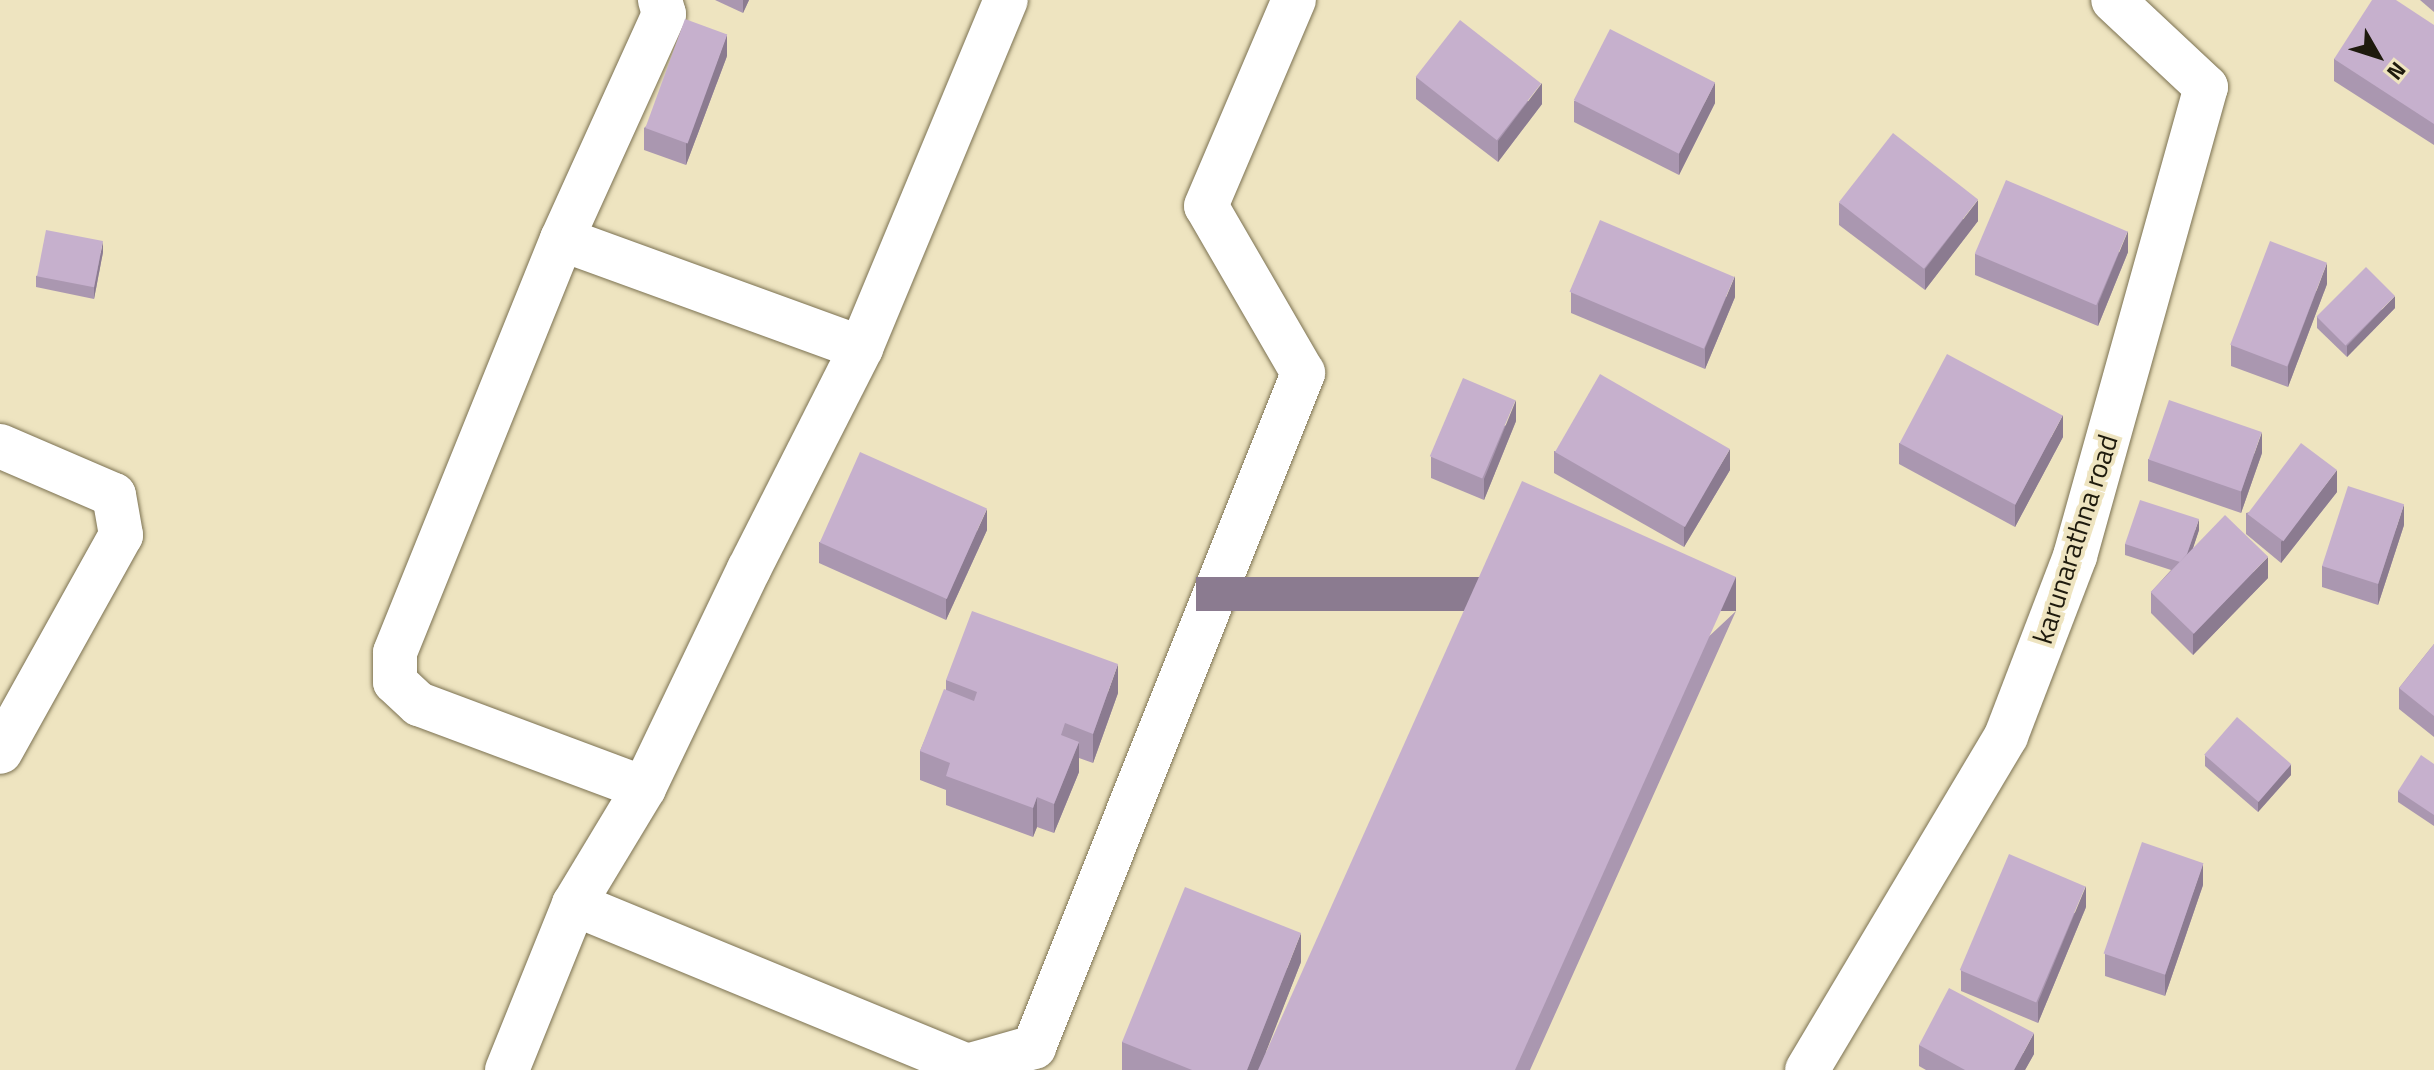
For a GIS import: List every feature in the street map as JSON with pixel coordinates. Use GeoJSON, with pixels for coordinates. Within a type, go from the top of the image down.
{"type":"FeatureCollection","features":[{"type":"Feature","properties":{"kind":"street"},"geometry":{"type":"LineString","coordinates":[[644,788],[419,704],[395,682],[395,653],[562,239],[664,14],[660,0]]}},
{"type":"Feature","properties":{"kind":"street"},"geometry":{"type":"LineString","coordinates":[[507,1070],[574,904],[644,788],[749,569],[861,348],[1006,0]]}},
{"type":"Feature","properties":{"kind":"street"},"geometry":{"type":"LineString","coordinates":[[574,904],[967,1066],[1034,1047],[1303,373],[1206,206],[1294,0]]}},
{"type":"Feature","properties":{"kind":"street","name":"karunarathna road"},"geometry":{"type":"LineString","coordinates":[[1807,1070],[2006,736],[2075,556],[2206,87],[2113,0]]}},
{"type":"Feature","properties":{"kind":"street"},"geometry":{"type":"LineString","coordinates":[[562,239],[861,348]]}},
{"type":"Feature","properties":{"kind":"street"},"geometry":{"type":"LineString","coordinates":[[0,446],[114,495],[121,535],[0,752]]}},
{"type":"Feature","properties":{"kind":"building"},"geometry":{"type":"Polygon","coordinates":[[[2372,0],[2396,0],[2434,25],[2434,124],[2334,59],[2372,0]]]}},
{"type":"Feature","properties":{"kind":"building"},"geometry":{"type":"Polygon","coordinates":[[[685,19],[727,34],[688,143],[645,128],[685,19]]]}},
{"type":"Feature","properties":{"kind":"building"},"geometry":{"type":"Polygon","coordinates":[[[1460,20],[1541,83],[1497,140],[1416,77],[1460,20]]]}},
{"type":"Feature","properties":{"kind":"building"},"geometry":{"type":"Polygon","coordinates":[[[1610,29],[1715,83],[1679,154],[1574,100],[1610,29]]]}},
{"type":"Feature","properties":{"kind":"building"},"geometry":{"type":"Polygon","coordinates":[[[1893,133],[1978,199],[1924,269],[1839,202],[1893,133]]]}},
{"type":"Feature","properties":{"kind":"building"},"geometry":{"type":"Polygon","coordinates":[[[2006,180],[2128,232],[2096,305],[1975,254],[2006,180]]]}},
{"type":"Feature","properties":{"kind":"building"},"geometry":{"type":"Polygon","coordinates":[[[1600,220],[1734,277],[1704,349],[1570,292],[1600,220]]]}},
{"type":"Feature","properties":{"kind":"building"},"geometry":{"type":"Polygon","coordinates":[[[46,230],[103,241],[94,287],[37,276],[46,230]]]}},
{"type":"Feature","properties":{"kind":"building"},"geometry":{"type":"Polygon","coordinates":[[[2270,241],[2327,263],[2287,366],[2230,345],[2270,241]]]}},
{"type":"Feature","properties":{"kind":"building"},"geometry":{"type":"Polygon","coordinates":[[[2366,267],[2395,296],[2345,345],[2317,316],[2366,267]]]}},
{"type":"Feature","properties":{"kind":"building"},"geometry":{"type":"Polygon","coordinates":[[[1947,354],[2063,416],[2015,505],[1900,443],[1947,354]]]}},
{"type":"Feature","properties":{"kind":"building"},"geometry":{"type":"Polygon","coordinates":[[[1600,374],[1730,449],[1685,527],[1555,452],[1600,374]]]}},
{"type":"Feature","properties":{"kind":"building"},"geometry":{"type":"Polygon","coordinates":[[[1463,378],[1515,400],[1482,479],[1430,456],[1463,378]]]}},
{"type":"Feature","properties":{"kind":"building"},"geometry":{"type":"Polygon","coordinates":[[[2169,400],[2262,432],[2241,491],[2148,460],[2169,400]]]}},
{"type":"Feature","properties":{"kind":"building"},"geometry":{"type":"Polygon","coordinates":[[[2301,443],[2337,470],[2283,541],[2247,514],[2301,443]]]}},
{"type":"Feature","properties":{"kind":"building"},"geometry":{"type":"Polygon","coordinates":[[[860,452],[987,509],[947,599],[820,542],[860,452]]]}},
{"type":"Feature","properties":{"kind":"building"},"geometry":{"type":"Polygon","coordinates":[[[1522,481],[1736,577],[1515,1070],[1258,1070],[1522,481]]]}},
{"type":"Feature","properties":{"kind":"building"},"geometry":{"type":"Polygon","coordinates":[[[2348,486],[2404,504],[2378,584],[2322,566],[2348,486]]]}},
{"type":"Feature","properties":{"kind":"building"},"geometry":{"type":"Polygon","coordinates":[[[2140,500],[2199,519],[2187,554],[2180,562],[2125,544],[2140,500]]]}},
{"type":"Feature","properties":{"kind":"building"},"geometry":{"type":"Polygon","coordinates":[[[2225,515],[2268,557],[2194,634],[2151,592],[2225,515]]]}},
{"type":"Feature","properties":{"kind":"building"},"geometry":{"type":"Polygon","coordinates":[[[972,611],[1118,664],[1093,734],[1065,723],[1061,735],[1079,742],[1054,804],[1037,797],[1033,808],[946,776],[950,763],[920,751],[944,689],[974,701],[977,692],[946,680],[972,611]]]}},
{"type":"Feature","properties":{"kind":"building"},"geometry":{"type":"Polygon","coordinates":[[[2434,644],[2434,716],[2399,688],[2434,644]]]}},
{"type":"Feature","properties":{"kind":"building"},"geometry":{"type":"Polygon","coordinates":[[[2237,717],[2291,764],[2259,802],[2204,755],[2237,717]]]}},
{"type":"Feature","properties":{"kind":"building"},"geometry":{"type":"Polygon","coordinates":[[[2421,755],[2434,764],[2434,815],[2398,791],[2421,755]]]}},
{"type":"Feature","properties":{"kind":"building"},"geometry":{"type":"Polygon","coordinates":[[[2142,842],[2203,863],[2165,975],[2104,954],[2142,842]]]}},
{"type":"Feature","properties":{"kind":"building"},"geometry":{"type":"Polygon","coordinates":[[[2009,854],[2085,886],[2036,1002],[1960,970],[2009,854]]]}},
{"type":"Feature","properties":{"kind":"building"},"geometry":{"type":"Polygon","coordinates":[[[1185,887],[1301,933],[1247,1070],[1192,1070],[1122,1042],[1185,887]]]}},
{"type":"Feature","properties":{"kind":"building"},"geometry":{"type":"Polygon","coordinates":[[[1949,988],[2034,1033],[2014,1070],[1965,1070],[1919,1045],[1949,988]]]}}]}
